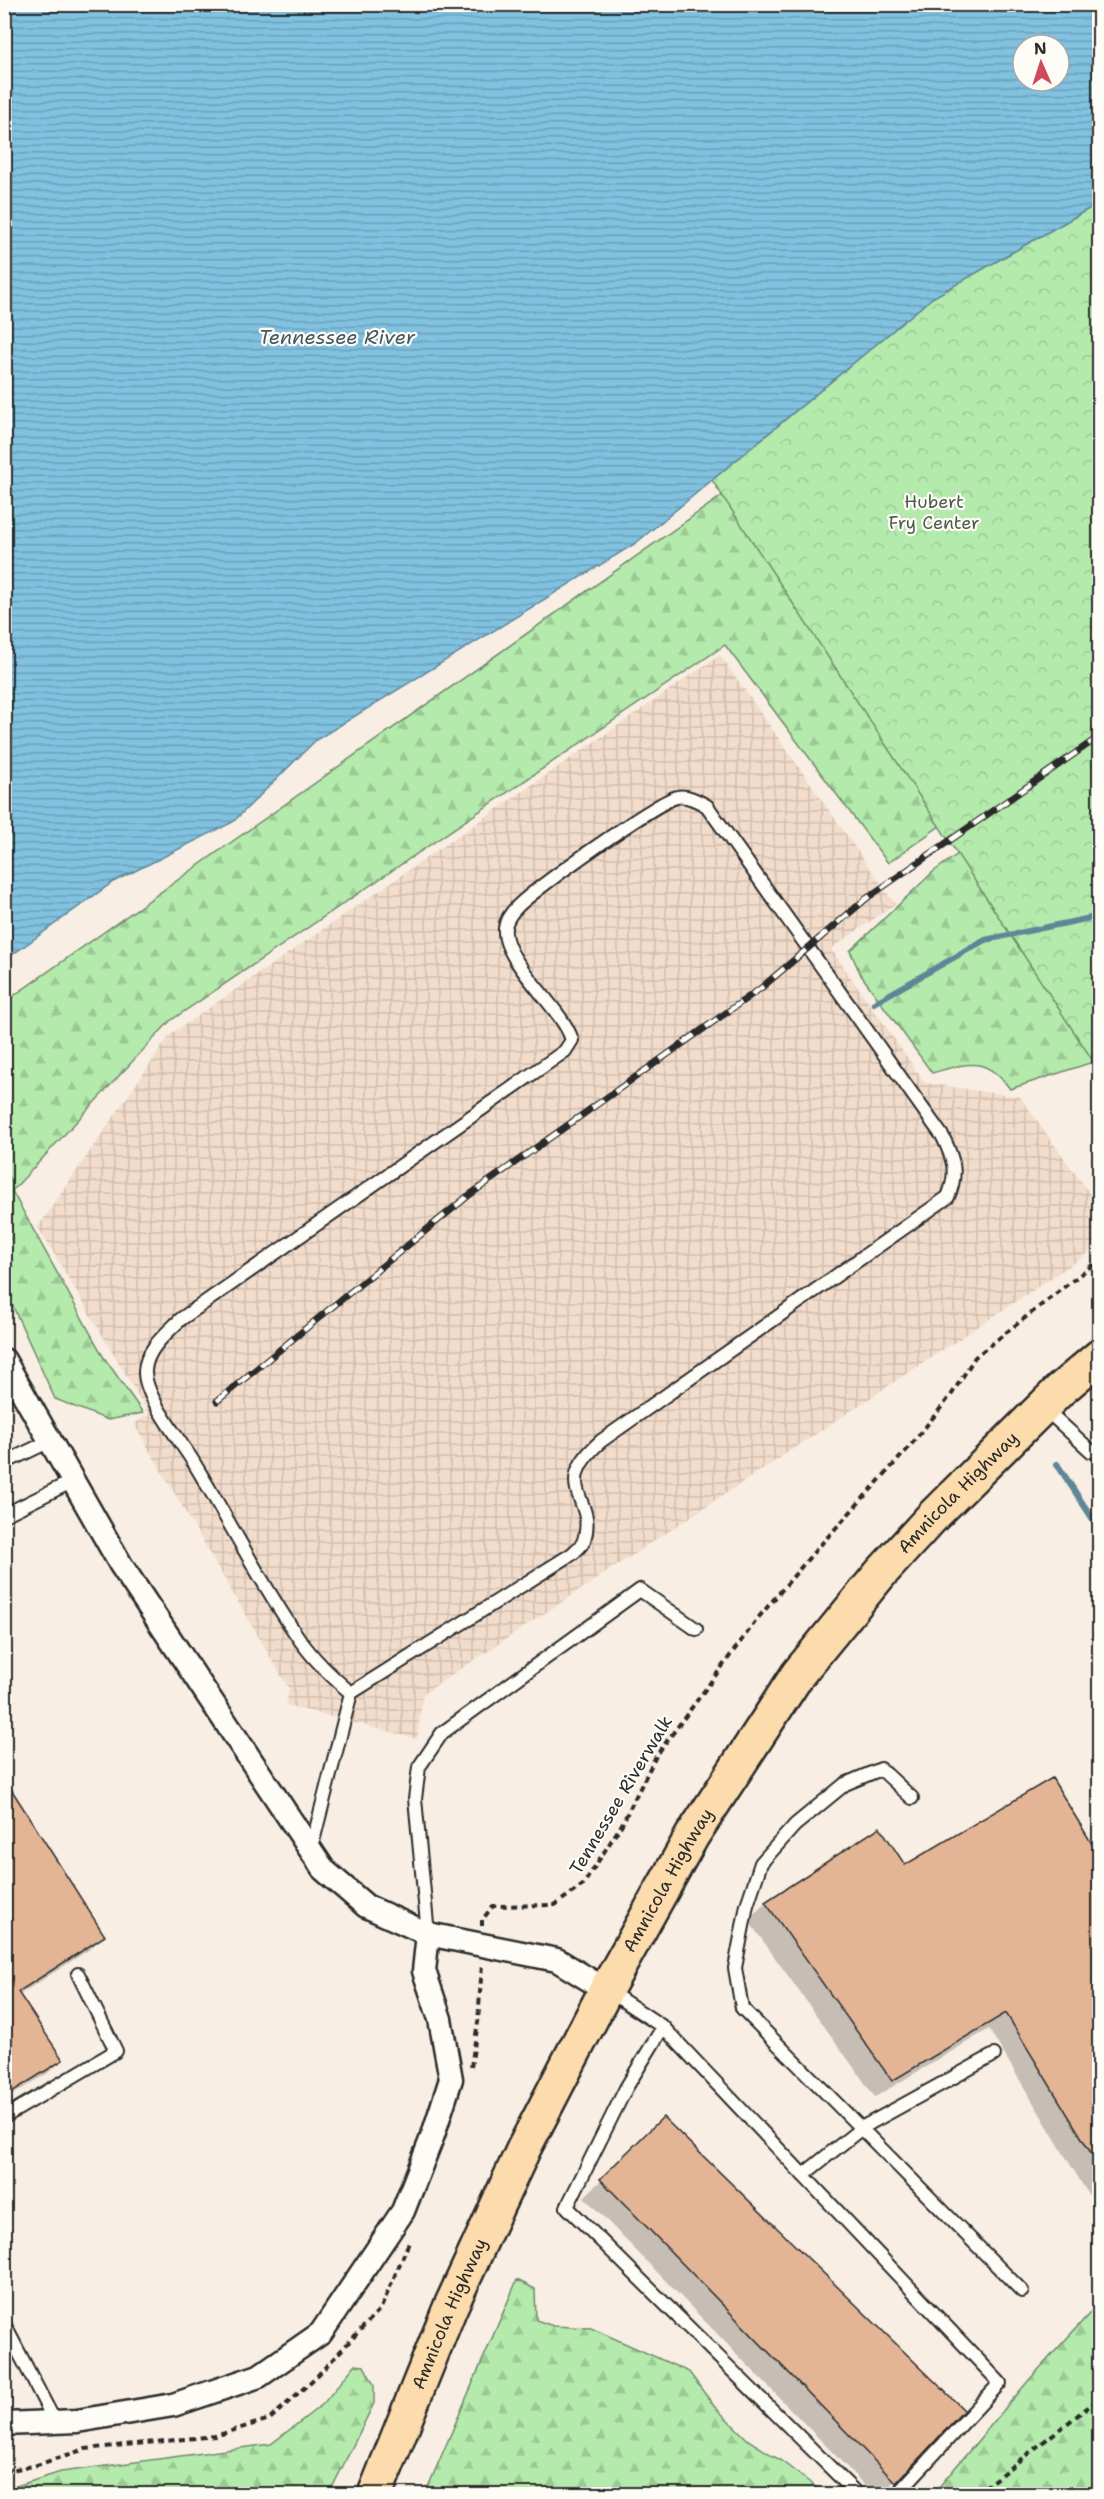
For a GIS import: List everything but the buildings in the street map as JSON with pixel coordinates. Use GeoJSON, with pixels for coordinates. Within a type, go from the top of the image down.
{"type":"FeatureCollection","features":[{"type":"Feature","properties":{"kind":"main road","name":"Amnicola Highway"},"geometry":{"type":"LineString","coordinates":[[375,2494],[450,2308],[524,2148],[606,1990],[692,1836],[798,1674],[934,1515],[1043,1407],[1100,1356]]}},
{"type":"Feature","properties":{"kind":"street"},"geometry":{"type":"LineString","coordinates":[[4,1360],[11,1388],[51,1441],[121,1565],[324,1870],[366,1906],[428,1934],[557,1960],[606,1990]]}},
{"type":"Feature","properties":{"kind":"street"},"geometry":{"type":"LineString","coordinates":[[4,2424],[77,2421],[172,2405],[259,2376],[321,2333],[404,2211],[434,2135],[451,2079],[440,2019],[424,1971],[428,1934]]}},
{"type":"Feature","properties":{"kind":"lane"},"geometry":{"type":"LineString","coordinates":[[311,1850],[351,1693],[572,1554],[584,1541],[585,1519],[577,1494],[576,1476],[584,1456],[601,1441],[948,1197],[955,1180],[955,1162],[943,1137],[707,806],[695,799],[679,797],[654,807],[527,898],[509,917],[505,930],[509,945],[518,962],[568,1027],[572,1040],[565,1051],[181,1320],[160,1340],[147,1359],[145,1373],[159,1408],[261,1578],[301,1642],[327,1672],[351,1693]]}},
{"type":"Feature","properties":{"kind":"lane"},"geometry":{"type":"LineString","coordinates":[[1043,1407],[1091,1451],[1100,1453]]}},
{"type":"Feature","properties":{"kind":"lane"},"geometry":{"type":"LineString","coordinates":[[4,1463],[51,1441]]}},
{"type":"Feature","properties":{"kind":"lane"},"geometry":{"type":"LineString","coordinates":[[4,1515],[73,1481]]}},
{"type":"Feature","properties":{"kind":"lane"},"geometry":{"type":"LineString","coordinates":[[428,1934],[415,1799],[416,1781],[419,1767],[442,1732],[640,1590],[696,1629]]}},
{"type":"Feature","properties":{"kind":"lane"},"geometry":{"type":"LineString","coordinates":[[912,1798],[881,1769],[845,1784],[795,1825],[761,1863],[747,1905],[735,1968],[742,2008],[1022,2291]]}},
{"type":"Feature","properties":{"kind":"lane"},"geometry":{"type":"LineString","coordinates":[[4,2117],[116,2051],[78,1974]]}},
{"type":"Feature","properties":{"kind":"lane"},"geometry":{"type":"LineString","coordinates":[[606,1990],[663,2027],[1000,2383],[897,2494]]}},
{"type":"Feature","properties":{"kind":"lane"},"geometry":{"type":"LineString","coordinates":[[663,2027],[626,2088],[567,2207],[857,2494]]}},
{"type":"Feature","properties":{"kind":"lane"},"geometry":{"type":"LineString","coordinates":[[803,2175],[862,2127],[994,2055]]}},
{"type":"Feature","properties":{"kind":"lane"},"geometry":{"type":"LineString","coordinates":[[4,2324],[55,2422]]}},
{"type":"Feature","properties":{"kind":"path","name":"Tennessee Riverwalk"},"geometry":{"type":"LineString","coordinates":[[470,2073],[478,2022],[482,1920],[493,1906],[555,1905],[582,1886],[622,1824],[656,1756],[758,1618],[814,1552],[900,1458],[952,1394],[975,1358],[1100,1259]]}},
{"type":"Feature","properties":{"kind":"path"},"geometry":{"type":"LineString","coordinates":[[4,2471],[33,2466],[84,2448],[215,2436],[270,2419],[317,2376],[381,2308],[411,2238]]}},
{"type":"Feature","properties":{"kind":"path"},"geometry":{"type":"LineString","coordinates":[[976,2494],[1100,2398]]}},
{"type":"Feature","properties":{"kind":"shaded area"},"geometry":{"type":"Polygon","coordinates":[[[720,655],[895,904],[831,949],[925,1083],[1020,1097],[1100,1208],[1099,1242],[1086,1255],[423,1694],[417,1739],[286,1705],[289,1689],[134,1424],[149,1414],[38,1227],[170,1035],[720,655]]]}},
{"type":"Feature","properties":{"kind":"green space","name":"Hubert Fry Center"},"geometry":{"type":"Polygon","coordinates":[[[1099,203],[1099,1070],[712,480],[932,298],[1099,203]]]}},
{"type":"Feature","properties":{"kind":"green space"},"geometry":{"type":"Polygon","coordinates":[[[791,447],[1099,712],[888,863],[725,645],[170,1021],[12,1191],[103,1356],[143,1413],[108,1420],[55,1399],[5,1289],[5,1002],[791,447]]]}},
{"type":"Feature","properties":{"kind":"green space"},"geometry":{"type":"Polygon","coordinates":[[[1087,760],[1099,1060],[1010,1089],[992,1071],[975,1064],[956,1066],[932,1073],[861,975],[850,951],[933,872],[1087,760]]]}},
{"type":"Feature","properties":{"kind":"green space"},"geometry":{"type":"Polygon","coordinates":[[[517,2280],[535,2289],[536,2320],[553,2326],[591,2328],[689,2372],[714,2406],[748,2440],[780,2460],[825,2494],[425,2494],[517,2280]]]}},
{"type":"Feature","properties":{"kind":"green space"},"geometry":{"type":"Polygon","coordinates":[[[1099,2303],[1099,2494],[933,2494],[1029,2380],[1099,2303]]]}},
{"type":"Feature","properties":{"kind":"green space"},"geometry":{"type":"Polygon","coordinates":[[[355,2365],[364,2366],[374,2385],[374,2403],[329,2494],[5,2494],[10,2488],[61,2472],[271,2444],[323,2404],[355,2365]]]}},
{"type":"Feature","properties":{"kind":"water","name":"Tennessee River"},"geometry":{"type":"Polygon","coordinates":[[[5,4],[1099,5],[1099,203],[932,298],[636,543],[316,740],[233,822],[113,882],[5,960],[5,4]]]}},
{"type":"Feature","properties":{"kind":"waterway"},"geometry":{"type":"LineString","coordinates":[[874,1003],[985,940],[1100,916]]}},
{"type":"Feature","properties":{"kind":"waterway"},"geometry":{"type":"LineString","coordinates":[[1057,1464],[1100,1530]]}},
{"type":"Feature","properties":{"kind":"railway"},"geometry":{"type":"LineString","coordinates":[[217,1401],[468,1196],[761,988],[867,898],[1100,736]]}}]}
